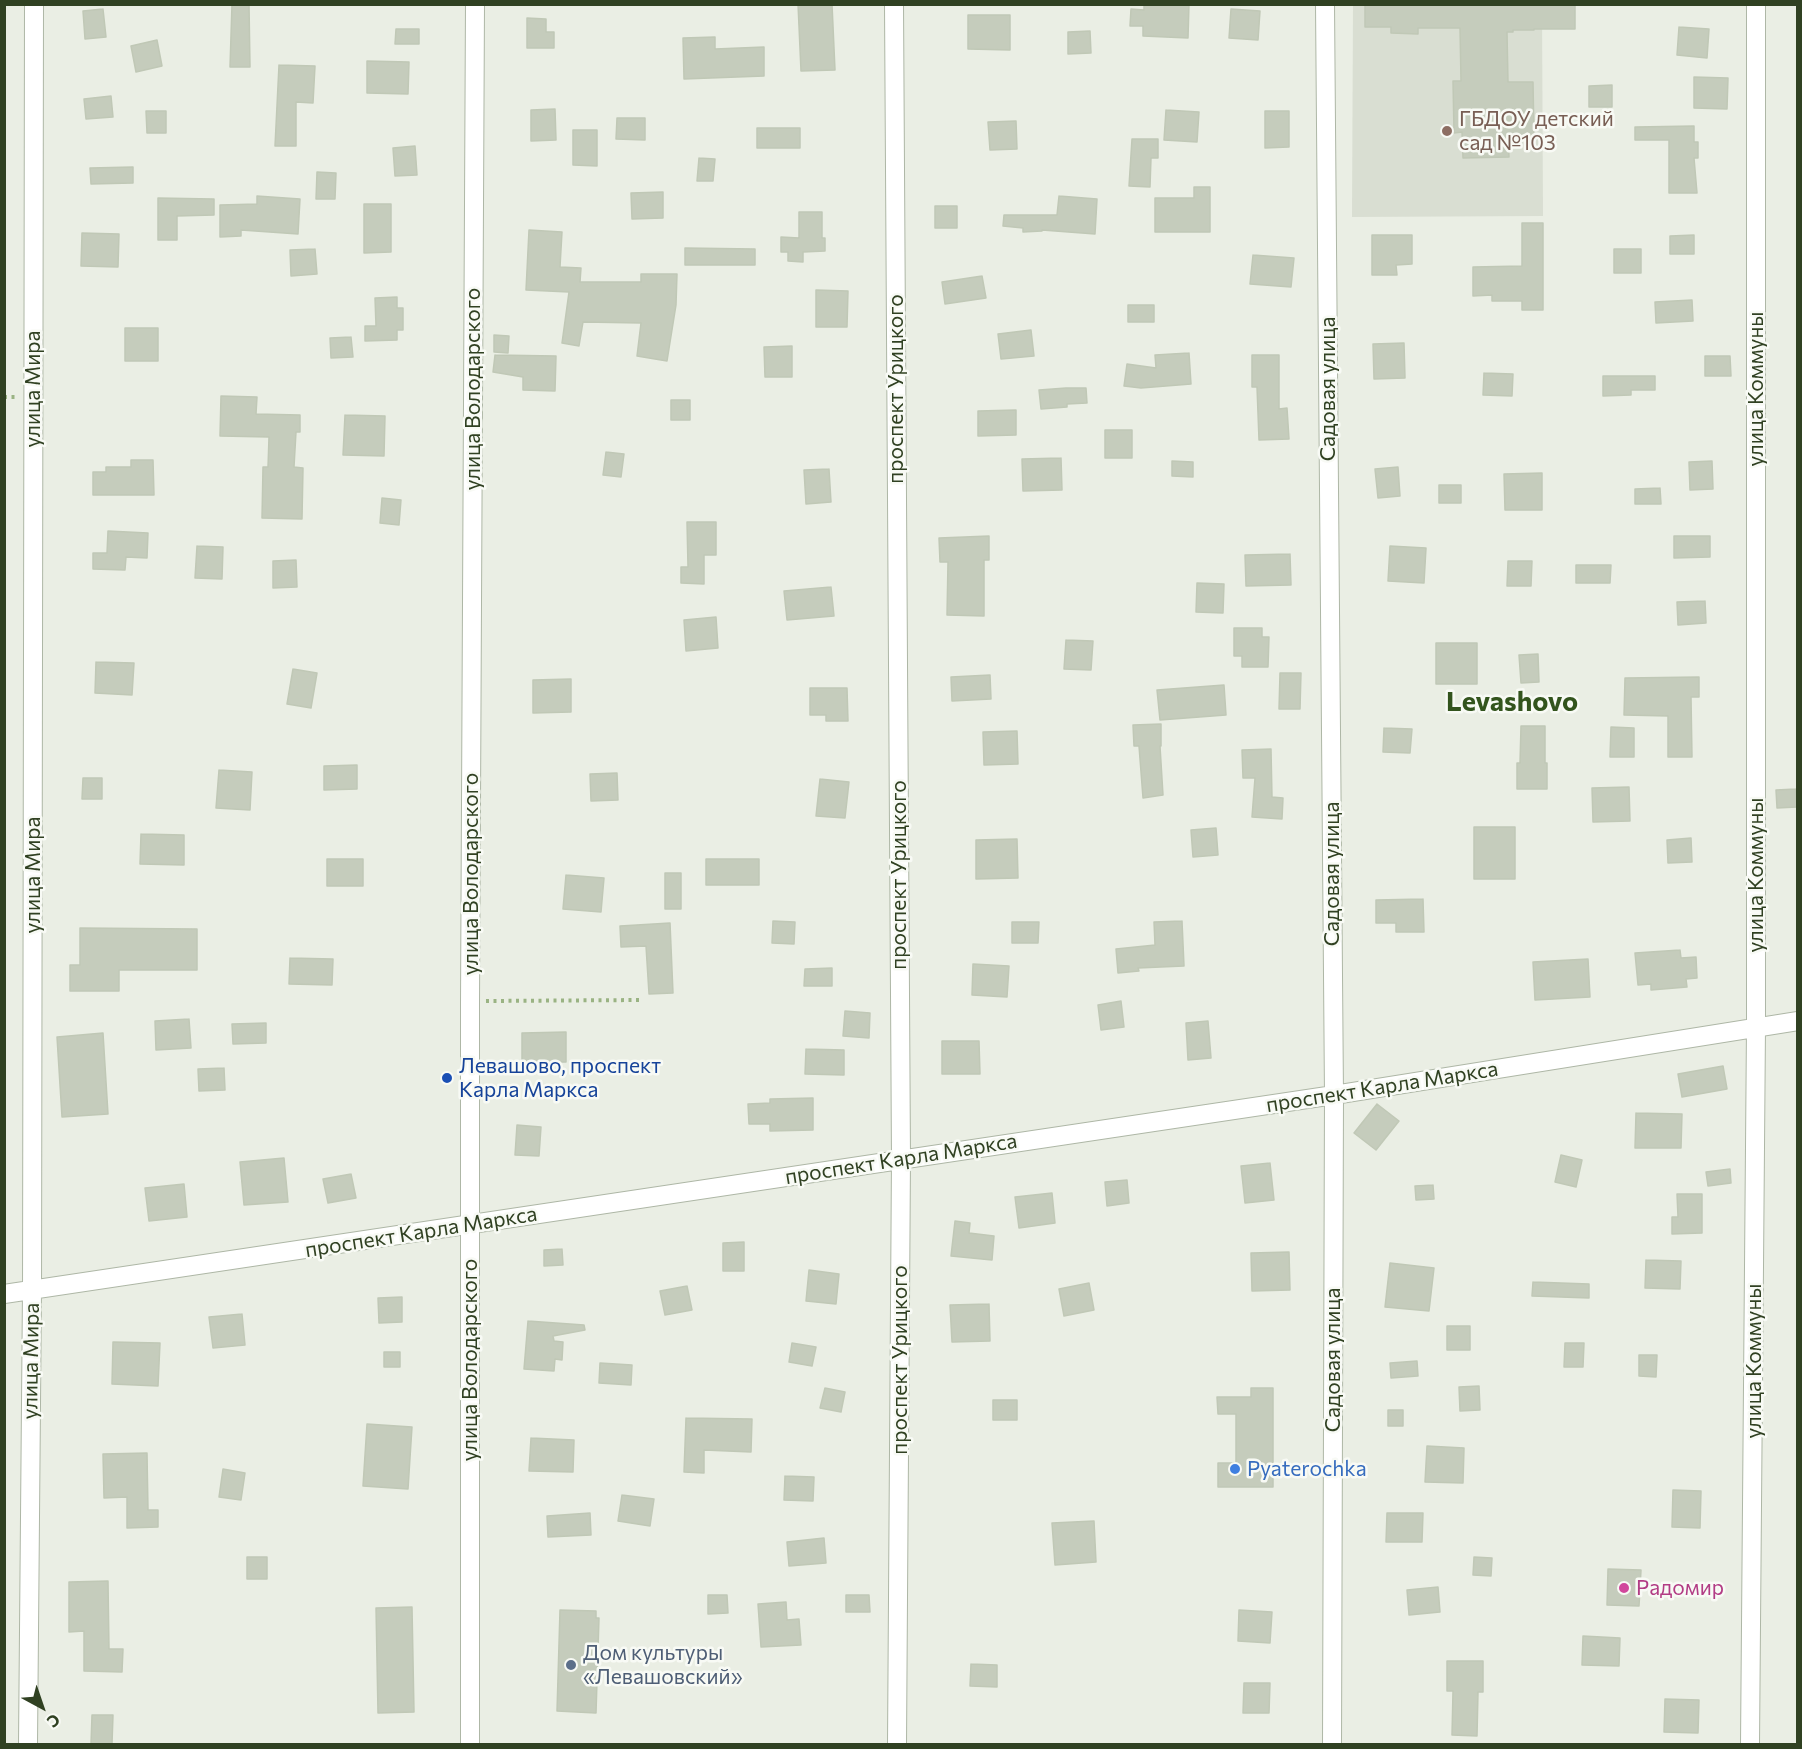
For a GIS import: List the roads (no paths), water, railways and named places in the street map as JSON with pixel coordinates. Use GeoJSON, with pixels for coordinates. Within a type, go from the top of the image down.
{"type":"FeatureCollection","features":[{"type":"Feature","properties":{"kind":"street","name":"улица Мира"},"geometry":{"type":"LineString","coordinates":[[28,1744],[32,1290],[34,4]]}},
{"type":"Feature","properties":{"kind":"street","name":"улица Володарского"},"geometry":{"type":"LineString","coordinates":[[470,1744],[470,1001],[475,4]]}},
{"type":"Feature","properties":{"kind":"street","name":"проспект Урицкого"},"geometry":{"type":"LineString","coordinates":[[894,4],[901,1158],[897,1744]]}},
{"type":"Feature","properties":{"kind":"street","name":"Садовая улица"},"geometry":{"type":"LineString","coordinates":[[1325,4],[1334,1095],[1332,1744]]}},
{"type":"Feature","properties":{"kind":"street","name":"улица Коммуны"},"geometry":{"type":"LineString","coordinates":[[1750,1744],[1756,1027],[1756,4]]}},
{"type":"Feature","properties":{"kind":"street","name":"проспект Карла Маркса"},"geometry":{"type":"LineString","coordinates":[[4,1294],[1334,1095],[1797,1021]]}},
{"type":"Feature","properties":{"kind":"place","name":"ГБДОУ детский сад №103"},"geometry":{"type":"Point","coordinates":[1447,131]}},
{"type":"Feature","properties":{"kind":"place","name":"Левашово, проспект Карла Маркса"},"geometry":{"type":"Point","coordinates":[447,1078]}},
{"type":"Feature","properties":{"kind":"place","name":"Pyaterochka"},"geometry":{"type":"Point","coordinates":[1235,1469]}},
{"type":"Feature","properties":{"kind":"place","name":"Радомир"},"geometry":{"type":"Point","coordinates":[1624,1588]}},
{"type":"Feature","properties":{"kind":"place","name":"Дом культуры «Левашовский»"},"geometry":{"type":"Point","coordinates":[571,1665]}},
{"type":"Feature","properties":{"kind":"district","name":"Levashovo"},"geometry":{"type":"Point","coordinates":[1512,702]}}]}
